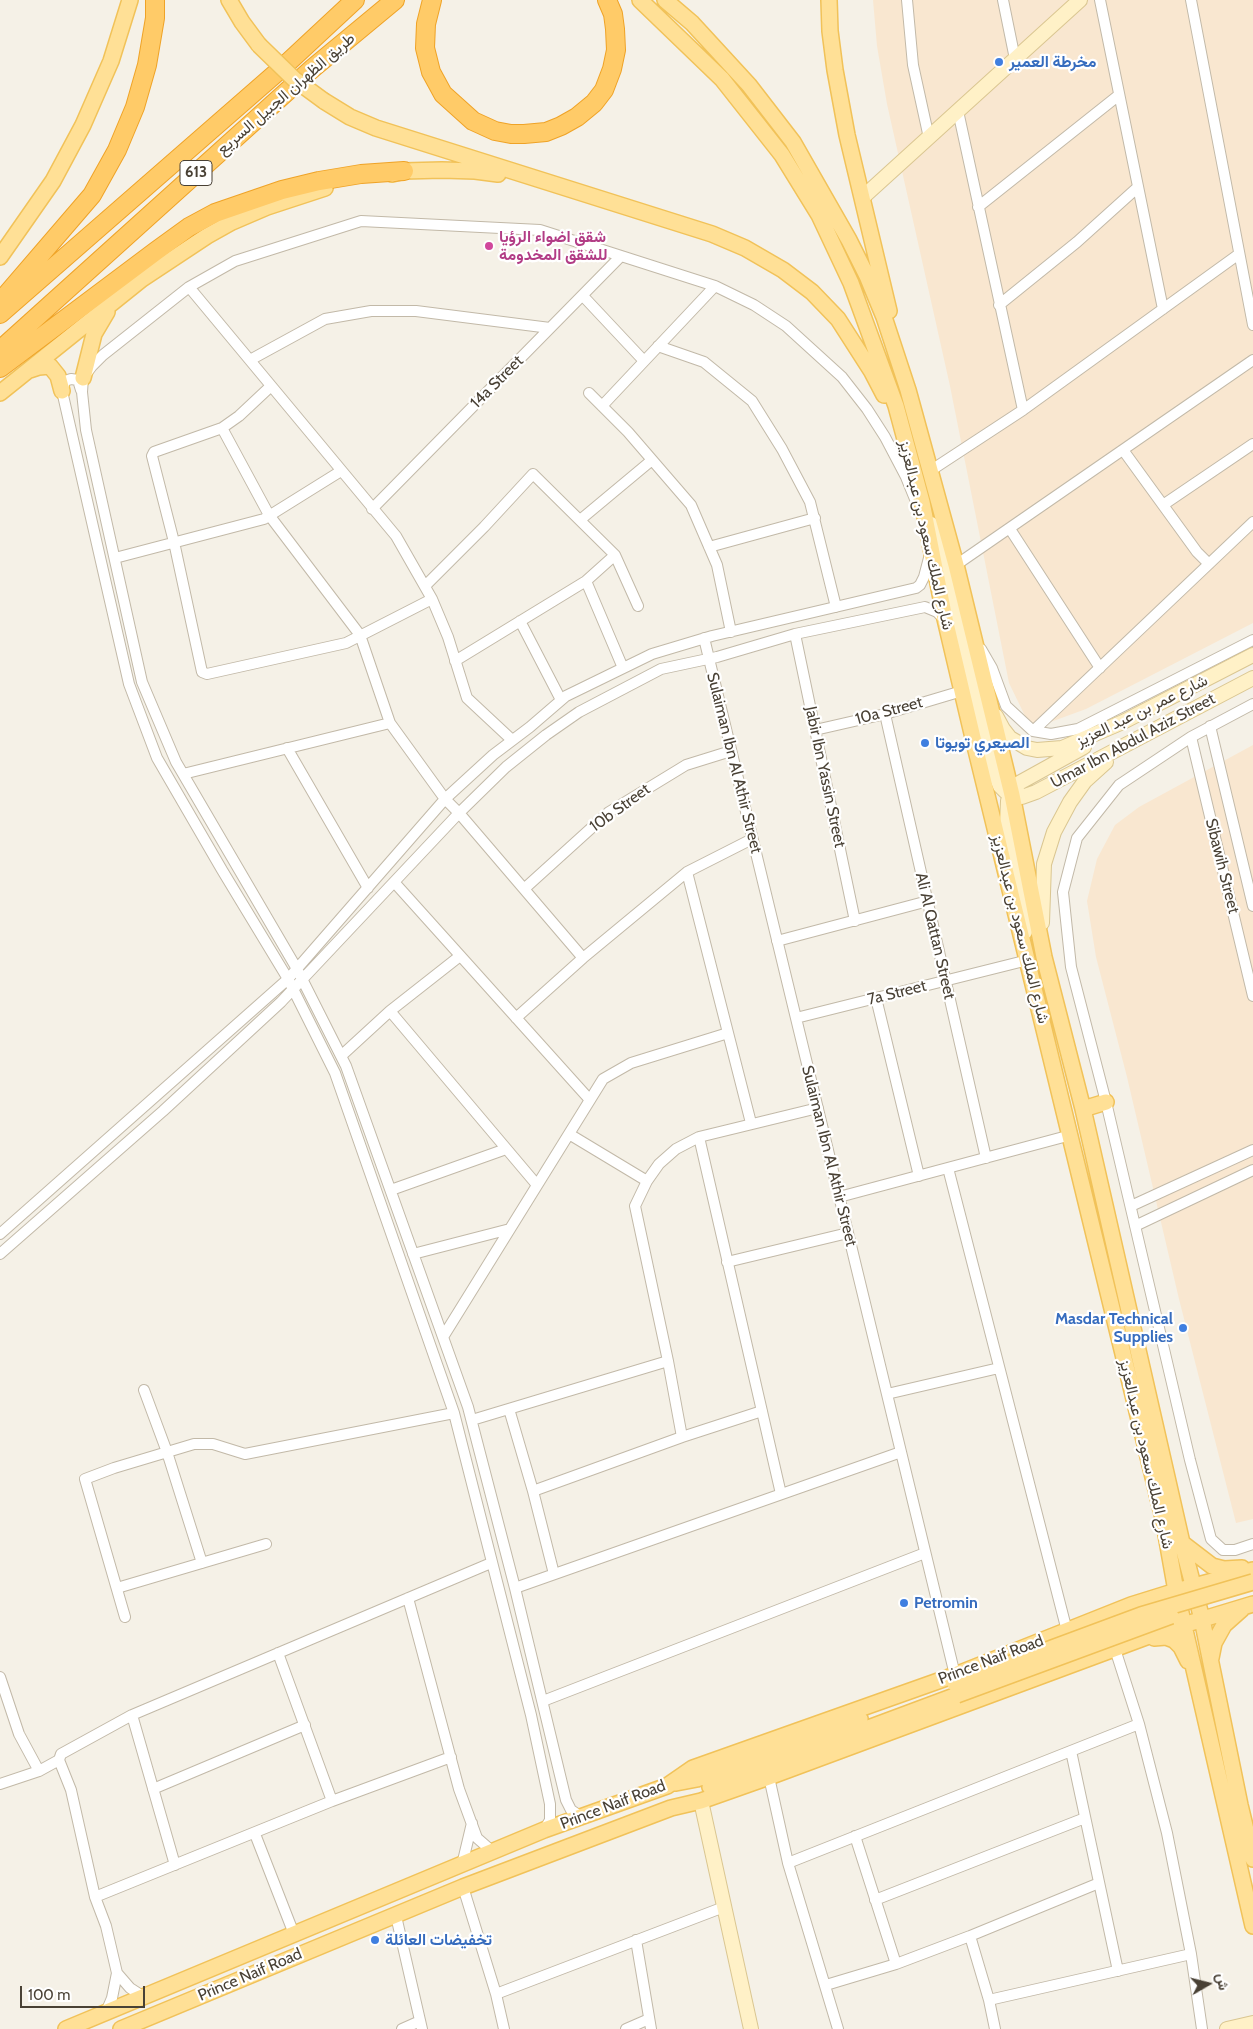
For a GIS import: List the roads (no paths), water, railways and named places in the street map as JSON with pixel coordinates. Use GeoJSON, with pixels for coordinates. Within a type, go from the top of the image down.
{"type":"FeatureCollection","features":[{"type":"Feature","properties":{"kind":"highway"},"geometry":{"type":"LineString","coordinates":[[0,302],[92,196],[117,150],[135,107],[147,65],[155,18],[155,0]]}},
{"type":"Feature","properties":{"kind":"highway","name":"طريق الظهران الجبيل السريع"},"geometry":{"type":"LineString","coordinates":[[0,314],[283,67],[355,0]]}},
{"type":"Feature","properties":{"kind":"highway","name":"طريق الظهران الجبيل السريع"},"geometry":{"type":"LineString","coordinates":[[0,350],[313,68],[395,0]]}},
{"type":"Feature","properties":{"kind":"highway"},"geometry":{"type":"LineString","coordinates":[[432,0],[426,24],[425,48],[431,72],[443,94],[473,121],[495,131],[524,134],[546,132],[561,126],[577,117],[594,103],[604,90],[612,69],[616,50],[613,14],[607,0]]}},
{"type":"Feature","properties":{"kind":"highway"},"geometry":{"type":"LineString","coordinates":[[0,368],[189,227],[216,213],[264,196],[319,181],[361,174],[404,171]]}},
{"type":"Feature","properties":{"kind":"main road"},"geometry":{"type":"LineString","coordinates":[[0,257],[53,181],[83,125],[111,61],[130,0]]}},
{"type":"Feature","properties":{"kind":"main road"},"geometry":{"type":"LineString","coordinates":[[230,0],[242,22],[260,45],[294,79],[350,117],[376,128],[712,234],[745,248],[783,270],[812,292],[838,319],[872,372],[888,402],[912,466]]}},
{"type":"Feature","properties":{"kind":"main road","name":"شارع الملك سعود بن عبدالعزيز"},"geometry":{"type":"LineString","coordinates":[[640,0],[722,79],[782,155],[819,216],[866,322],[896,406],[922,502],[927,535],[962,691],[1163,1518],[1176,1591],[1253,1926]]}},
{"type":"Feature","properties":{"kind":"main road","name":"شارع الملك سعود بن عبدالعزيز"},"geometry":{"type":"LineString","coordinates":[[664,0],[692,23],[749,85],[793,142],[850,240],[867,276],[884,317],[908,390],[956,565],[1012,794],[1044,957],[1083,1109],[1182,1543],[1202,1620],[1253,1858]]}},
{"type":"Feature","properties":{"kind":"main road"},"geometry":{"type":"LineString","coordinates":[[829,0],[834,70],[862,198],[908,390]]}},
{"type":"Feature","properties":{"kind":"main road"},"geometry":{"type":"LineString","coordinates":[[862,198],[1080,0]]}},
{"type":"Feature","properties":{"kind":"main road"},"geometry":{"type":"LineString","coordinates":[[0,393],[142,279],[180,253],[232,222],[267,207],[312,192],[404,171],[475,171],[514,177],[611,202]]}},
{"type":"Feature","properties":{"kind":"main road"},"geometry":{"type":"LineString","coordinates":[[83,385],[94,334],[102,318],[117,300]]}},
{"type":"Feature","properties":{"kind":"main road"},"geometry":{"type":"LineString","coordinates":[[29,370],[50,366],[58,376],[62,391]]}},
{"type":"Feature","properties":{"kind":"main road"},"geometry":{"type":"LineString","coordinates":[[922,502],[943,555],[997,779],[1000,786],[1012,794]]}},
{"type":"Feature","properties":{"kind":"main road","name":"شارع عمر بن عبد العزيز"},"geometry":{"type":"LineString","coordinates":[[990,702],[1003,730],[1010,738],[1027,748],[1037,750],[1062,748],[1073,745],[1122,722],[1253,655]]}},
{"type":"Feature","properties":{"kind":"main road","name":"Umar Ibn Abdul Aziz Street"},"geometry":{"type":"LineString","coordinates":[[1012,794],[1022,797],[1036,792],[1253,678]]}},
{"type":"Feature","properties":{"kind":"main road"},"geometry":{"type":"LineString","coordinates":[[1028,960],[1023,903],[1007,824],[1007,810],[1014,788],[1023,780],[1075,753],[1122,722]]}},
{"type":"Feature","properties":{"kind":"main road"},"geometry":{"type":"LineString","coordinates":[[1044,957],[1042,882],[1044,864],[1054,832],[1070,802],[1086,781],[1101,765],[1132,742]]}},
{"type":"Feature","properties":{"kind":"main road"},"geometry":{"type":"LineString","coordinates":[[1083,1109],[1106,1102]]}},
{"type":"Feature","properties":{"kind":"main road"},"geometry":{"type":"LineString","coordinates":[[1131,1605],[1164,1586],[1168,1579],[1163,1518]]}},
{"type":"Feature","properties":{"kind":"main road"},"geometry":{"type":"LineString","coordinates":[[1182,1543],[1212,1566],[1253,1568]]}},
{"type":"Feature","properties":{"kind":"main road","name":"Prince Naif Road"},"geometry":{"type":"LineString","coordinates":[[66,2029],[544,1830],[583,1818],[667,1786],[697,1779],[762,1756],[956,1684],[1067,1631],[1131,1605],[1253,1568]]}},
{"type":"Feature","properties":{"kind":"main road"},"geometry":{"type":"LineString","coordinates":[[671,1808],[700,1791],[956,1684],[1141,1615],[1253,1582]]}},
{"type":"Feature","properties":{"kind":"main road"},"geometry":{"type":"LineString","coordinates":[[956,1684],[1215,1602],[1251,1600]]}},
{"type":"Feature","properties":{"kind":"main road"},"geometry":{"type":"LineString","coordinates":[[1211,1662],[1214,1643],[1224,1625],[1251,1600]]}},
{"type":"Feature","properties":{"kind":"main road","name":"Prince Naif Road"},"geometry":{"type":"LineString","coordinates":[[122,2029],[463,1887],[671,1808],[701,1801],[770,1778],[961,1705],[1184,1624],[1202,1620],[1251,1600]]}},
{"type":"Feature","properties":{"kind":"main road"},"geometry":{"type":"LineString","coordinates":[[1145,1638],[1166,1637],[1174,1640],[1181,1647],[1196,1676]]}},
{"type":"Feature","properties":{"kind":"main road"},"geometry":{"type":"LineString","coordinates":[[701,1801],[751,2029]]}},
{"type":"Feature","properties":{"kind":"main road"},"geometry":{"type":"LineString","coordinates":[[1227,2029],[1253,2023]]}},
{"type":"Feature","properties":{"kind":"street"},"geometry":{"type":"LineString","coordinates":[[907,0],[913,65],[929,138]]}},
{"type":"Feature","properties":{"kind":"street"},"geometry":{"type":"LineString","coordinates":[[1003,0],[1015,59]]}},
{"type":"Feature","properties":{"kind":"street"},"geometry":{"type":"LineString","coordinates":[[1100,0],[1163,309]]}},
{"type":"Feature","properties":{"kind":"street"},"geometry":{"type":"LineString","coordinates":[[1191,0],[1253,325]]}},
{"type":"Feature","properties":{"kind":"street"},"geometry":{"type":"LineString","coordinates":[[978,207],[1119,95]]}},
{"type":"Feature","properties":{"kind":"street"},"geometry":{"type":"LineString","coordinates":[[958,111],[1023,410]]}},
{"type":"Feature","properties":{"kind":"street"},"geometry":{"type":"LineString","coordinates":[[999,305],[1077,242],[1138,187]]}},
{"type":"Feature","properties":{"kind":"street"},"geometry":{"type":"LineString","coordinates":[[583,1818],[571,1810],[566,1800],[472,1420],[391,1190],[341,1056],[297,969],[176,762],[142,682],[86,430],[83,385],[92,366],[103,355],[189,287],[235,261],[361,221],[540,230],[715,286],[754,305],[786,326],[842,377],[867,409],[885,437],[906,477],[927,535]]}},
{"type":"Feature","properties":{"kind":"street"},"geometry":{"type":"LineString","coordinates":[[930,471],[1023,410],[1239,254]]}},
{"type":"Feature","properties":{"kind":"street","name":"14a Street"},"geometry":{"type":"LineString","coordinates":[[372,509],[621,256]]}},
{"type":"Feature","properties":{"kind":"street"},"geometry":{"type":"LineString","coordinates":[[602,406],[715,286]]}},
{"type":"Feature","properties":{"kind":"street"},"geometry":{"type":"LineString","coordinates":[[189,287],[396,536],[432,599],[467,698],[512,740]]}},
{"type":"Feature","properties":{"kind":"street"},"geometry":{"type":"LineString","coordinates":[[582,296],[644,361]]}},
{"type":"Feature","properties":{"kind":"street"},"geometry":{"type":"LineString","coordinates":[[250,360],[325,319],[371,311],[416,311],[550,328]]}},
{"type":"Feature","properties":{"kind":"street"},"geometry":{"type":"LineString","coordinates":[[658,346],[704,362],[752,401],[782,449],[810,502],[836,607]]}},
{"type":"Feature","properties":{"kind":"street"},"geometry":{"type":"LineString","coordinates":[[956,565],[1253,360]]}},
{"type":"Feature","properties":{"kind":"street"},"geometry":{"type":"LineString","coordinates":[[83,385],[74,378],[65,381],[62,391],[129,684],[157,758],[288,979],[335,1073],[454,1413],[531,1715],[550,1804],[550,1820],[544,1830]]}},
{"type":"Feature","properties":{"kind":"street"},"geometry":{"type":"LineString","coordinates":[[271,386],[239,416],[222,428],[154,452],[152,456],[174,542],[200,668],[207,674],[346,643],[432,599]]}},
{"type":"Feature","properties":{"kind":"street"},"geometry":{"type":"LineString","coordinates":[[589,393],[628,432],[691,505],[718,565],[731,632]]}},
{"type":"Feature","properties":{"kind":"street"},"geometry":{"type":"LineString","coordinates":[[222,428],[269,516],[360,635],[390,723],[444,799],[459,813],[583,958]]}},
{"type":"Feature","properties":{"kind":"street"},"geometry":{"type":"LineString","coordinates":[[1163,505],[1253,444]]}},
{"type":"Feature","properties":{"kind":"street"},"geometry":{"type":"LineString","coordinates":[[1123,450],[1197,552],[1209,564]]}},
{"type":"Feature","properties":{"kind":"street"},"geometry":{"type":"LineString","coordinates":[[580,520],[652,460]]}},
{"type":"Feature","properties":{"kind":"street"},"geometry":{"type":"LineString","coordinates":[[114,558],[264,519],[341,471]]}},
{"type":"Feature","properties":{"kind":"street"},"geometry":{"type":"LineString","coordinates":[[425,586],[484,527],[533,474],[615,555],[638,606]]}},
{"type":"Feature","properties":{"kind":"street"},"geometry":{"type":"LineString","coordinates":[[710,547],[815,518]]}},
{"type":"Feature","properties":{"kind":"street"},"geometry":{"type":"LineString","coordinates":[[1033,731],[1253,522]]}},
{"type":"Feature","properties":{"kind":"street"},"geometry":{"type":"LineString","coordinates":[[1010,529],[1100,668]]}},
{"type":"Feature","properties":{"kind":"street"},"geometry":{"type":"LineString","coordinates":[[0,1234],[288,979],[444,799],[493,755],[561,700],[652,654],[704,638],[907,592],[920,585],[931,553]]}},
{"type":"Feature","properties":{"kind":"street"},"geometry":{"type":"LineString","coordinates":[[455,661],[586,581],[615,555]]}},
{"type":"Feature","properties":{"kind":"street"},"geometry":{"type":"LineString","coordinates":[[586,581],[623,668]]}},
{"type":"Feature","properties":{"kind":"street"},"geometry":{"type":"LineString","coordinates":[[907,592],[912,593],[915,599],[914,606],[911,609]]}},
{"type":"Feature","properties":{"kind":"street"},"geometry":{"type":"LineString","coordinates":[[0,1254],[163,1111],[293,990],[459,813],[506,767],[579,712],[660,669],[709,658],[795,634],[911,609],[931,608],[945,619]]}},
{"type":"Feature","properties":{"kind":"street"},"geometry":{"type":"LineString","coordinates":[[520,621],[561,700]]}},
{"type":"Feature","properties":{"kind":"street"},"geometry":{"type":"LineString","coordinates":[[972,633],[992,668],[1006,706],[1033,731],[1051,734],[1078,728],[1253,640]]}},
{"type":"Feature","properties":{"kind":"street","name":"Jabir Ibn Yassin Street"},"geometry":{"type":"LineString","coordinates":[[795,634],[855,921]]}},
{"type":"Feature","properties":{"kind":"street","name":"Sulaiman Ibn Al Athir Street"},"geometry":{"type":"LineString","coordinates":[[704,638],[956,1684]]}},
{"type":"Feature","properties":{"kind":"street","name":"10a Street"},"geometry":{"type":"LineString","coordinates":[[815,730],[885,714],[962,691]]}},
{"type":"Feature","properties":{"kind":"street"},"geometry":{"type":"LineString","coordinates":[[1253,704],[1191,737],[1119,785],[1077,838],[1063,892],[1071,967],[1106,1102],[1211,1539],[1223,1550],[1235,1550],[1253,1544]]}},
{"type":"Feature","properties":{"kind":"street","name":"Ali Al Qattan Street"},"geometry":{"type":"LineString","coordinates":[[885,714],[986,1158]]}},
{"type":"Feature","properties":{"kind":"street"},"geometry":{"type":"LineString","coordinates":[[183,774],[390,723]]}},
{"type":"Feature","properties":{"kind":"street","name":"Sibawih Street"},"geometry":{"type":"LineString","coordinates":[[1210,726],[1253,906]]}},
{"type":"Feature","properties":{"kind":"street","name":"Sibawih Street"},"geometry":{"type":"LineString","coordinates":[[1191,737],[1253,996]]}},
{"type":"Feature","properties":{"kind":"street"},"geometry":{"type":"LineString","coordinates":[[287,748],[368,888]]}},
{"type":"Feature","properties":{"kind":"street","name":"10b Street"},"geometry":{"type":"LineString","coordinates":[[524,889],[609,812],[633,796],[686,765],[731,751]]}},
{"type":"Feature","properties":{"kind":"street"},"geometry":{"type":"LineString","coordinates":[[516,1018],[583,958],[688,872],[752,838]]}},
{"type":"Feature","properties":{"kind":"street"},"geometry":{"type":"LineString","coordinates":[[688,872],[751,1123]]}},
{"type":"Feature","properties":{"kind":"street"},"geometry":{"type":"LineString","coordinates":[[394,882],[590,1100]]}},
{"type":"Feature","properties":{"kind":"street"},"geometry":{"type":"LineString","coordinates":[[777,941],[928,901]]}},
{"type":"Feature","properties":{"kind":"street"},"geometry":{"type":"LineString","coordinates":[[341,1056],[390,1011],[460,956]]}},
{"type":"Feature","properties":{"kind":"street","name":"7a Street"},"geometry":{"type":"LineString","coordinates":[[796,1018],[1028,960]]}},
{"type":"Feature","properties":{"kind":"street"},"geometry":{"type":"LineString","coordinates":[[876,998],[919,1176]]}},
{"type":"Feature","properties":{"kind":"street"},"geometry":{"type":"LineString","coordinates":[[390,1011],[537,1186]]}},
{"type":"Feature","properties":{"kind":"street"},"geometry":{"type":"LineString","coordinates":[[443,1337],[602,1079],[631,1063],[728,1033]]}},
{"type":"Feature","properties":{"kind":"street"},"geometry":{"type":"LineString","coordinates":[[682,1436],[635,1206],[647,1181],[660,1164],[676,1149],[699,1137],[818,1108]]}},
{"type":"Feature","properties":{"kind":"street"},"geometry":{"type":"LineString","coordinates":[[569,1134],[647,1181]]}},
{"type":"Feature","properties":{"kind":"street"},"geometry":{"type":"LineString","coordinates":[[839,1197],[1071,1135]]}},
{"type":"Feature","properties":{"kind":"street"},"geometry":{"type":"LineString","coordinates":[[699,1137],[781,1494]]}},
{"type":"Feature","properties":{"kind":"street"},"geometry":{"type":"LineString","coordinates":[[391,1190],[506,1149]]}},
{"type":"Feature","properties":{"kind":"street"},"geometry":{"type":"LineString","coordinates":[[1131,1206],[1253,1150]]}},
{"type":"Feature","properties":{"kind":"street"},"geometry":{"type":"LineString","coordinates":[[948,1168],[1067,1631]]}},
{"type":"Feature","properties":{"kind":"street"},"geometry":{"type":"LineString","coordinates":[[1136,1226],[1253,1170]]}},
{"type":"Feature","properties":{"kind":"street"},"geometry":{"type":"LineString","coordinates":[[414,1254],[510,1229]]}},
{"type":"Feature","properties":{"kind":"street"},"geometry":{"type":"LineString","coordinates":[[727,1262],[848,1233]]}},
{"type":"Feature","properties":{"kind":"street"},"geometry":{"type":"LineString","coordinates":[[472,1420],[668,1361]]}},
{"type":"Feature","properties":{"kind":"street"},"geometry":{"type":"LineString","coordinates":[[887,1394],[999,1368]]}},
{"type":"Feature","properties":{"kind":"street"},"geometry":{"type":"LineString","coordinates":[[144,1390],[167,1452],[202,1563]]}},
{"type":"Feature","properties":{"kind":"street"},"geometry":{"type":"LineString","coordinates":[[508,1409],[533,1492],[554,1574]]}},
{"type":"Feature","properties":{"kind":"street"},"geometry":{"type":"LineString","coordinates":[[533,1492],[682,1436],[762,1412]]}},
{"type":"Feature","properties":{"kind":"street"},"geometry":{"type":"LineString","coordinates":[[125,1617],[85,1479],[114,1468],[194,1444],[213,1444],[245,1454],[454,1413]]}},
{"type":"Feature","properties":{"kind":"street"},"geometry":{"type":"LineString","coordinates":[[515,1588],[901,1452]]}},
{"type":"Feature","properties":{"kind":"street"},"geometry":{"type":"LineString","coordinates":[[117,1588],[266,1544]]}},
{"type":"Feature","properties":{"kind":"street"},"geometry":{"type":"LineString","coordinates":[[543,1701],[925,1553]]}},
{"type":"Feature","properties":{"kind":"street"},"geometry":{"type":"LineString","coordinates":[[106,2012],[112,1998],[117,1973],[108,1934],[95,1897],[71,1790],[60,1760],[61,1754],[132,1715],[491,1563]]}},
{"type":"Feature","properties":{"kind":"street"},"geometry":{"type":"LineString","coordinates":[[408,1598],[459,1788],[477,1838],[493,1852]]}},
{"type":"Feature","properties":{"kind":"street"},"geometry":{"type":"LineString","coordinates":[[1115,1650],[1139,1724],[1167,1833],[1191,1954],[1202,2029]]}},
{"type":"Feature","properties":{"kind":"street"},"geometry":{"type":"LineString","coordinates":[[278,1653],[332,1802]]}},
{"type":"Feature","properties":{"kind":"street"},"geometry":{"type":"LineString","coordinates":[[0,1677],[19,1734],[39,1770]]}},
{"type":"Feature","properties":{"kind":"street"},"geometry":{"type":"LineString","coordinates":[[132,1715],[175,1866]]}},
{"type":"Feature","properties":{"kind":"street"},"geometry":{"type":"LineString","coordinates":[[531,1715],[539,1727],[548,1729]]}},
{"type":"Feature","properties":{"kind":"street"},"geometry":{"type":"LineString","coordinates":[[788,1863],[1139,1724]]}},
{"type":"Feature","properties":{"kind":"street"},"geometry":{"type":"LineString","coordinates":[[153,1789],[305,1725]]}},
{"type":"Feature","properties":{"kind":"street"},"geometry":{"type":"LineString","coordinates":[[1071,1751],[1118,1971]]}},
{"type":"Feature","properties":{"kind":"street"},"geometry":{"type":"LineString","coordinates":[[95,1897],[332,1802],[451,1757]]}},
{"type":"Feature","properties":{"kind":"street"},"geometry":{"type":"LineString","coordinates":[[0,1784],[60,1760]]}},
{"type":"Feature","properties":{"kind":"street"},"geometry":{"type":"LineString","coordinates":[[770,1778],[788,1863],[838,2029]]}},
{"type":"Feature","properties":{"kind":"street"},"geometry":{"type":"LineString","coordinates":[[875,1900],[1085,1818]]}},
{"type":"Feature","properties":{"kind":"street"},"geometry":{"type":"LineString","coordinates":[[462,1865],[472,1823]]}},
{"type":"Feature","properties":{"kind":"street"},"geometry":{"type":"LineString","coordinates":[[255,1834],[294,1934]]}},
{"type":"Feature","properties":{"kind":"street"},"geometry":{"type":"LineString","coordinates":[[855,1836],[896,1964]]}},
{"type":"Feature","properties":{"kind":"street"},"geometry":{"type":"LineString","coordinates":[[826,1985],[896,1964],[1099,1883]]}},
{"type":"Feature","properties":{"kind":"street"},"geometry":{"type":"LineString","coordinates":[[463,1887],[496,1994],[504,2029]]}},
{"type":"Feature","properties":{"kind":"street"},"geometry":{"type":"LineString","coordinates":[[496,1994],[724,1907]]}},
{"type":"Feature","properties":{"kind":"street"},"geometry":{"type":"LineString","coordinates":[[396,1916],[421,2025],[402,2029]]}},
{"type":"Feature","properties":{"kind":"street"},"geometry":{"type":"LineString","coordinates":[[970,1936],[989,2000],[995,2029]]}},
{"type":"Feature","properties":{"kind":"street"},"geometry":{"type":"LineString","coordinates":[[626,2029],[650,2024],[636,1940]]}},
{"type":"Feature","properties":{"kind":"street"},"geometry":{"type":"LineString","coordinates":[[989,2000],[1191,1954]]}},
{"type":"Feature","properties":{"kind":"street"},"geometry":{"type":"LineString","coordinates":[[117,1973],[130,1988],[144,1996]]}},
{"type":"Feature","properties":{"kind":"place","name":"مخرطة العمير"},"geometry":{"type":"Point","coordinates":[999,62]}},
{"type":"Feature","properties":{"kind":"place","name":"شقق اضواء الرؤيا للشقق المخدومة"},"geometry":{"type":"Point","coordinates":[489,246]}},
{"type":"Feature","properties":{"kind":"place","name":"الصيعري تويوتا"},"geometry":{"type":"Point","coordinates":[925,743]}},
{"type":"Feature","properties":{"kind":"place","name":"Masdar Technical Supplies"},"geometry":{"type":"Point","coordinates":[1183,1328]}},
{"type":"Feature","properties":{"kind":"place","name":"Petromin"},"geometry":{"type":"Point","coordinates":[904,1603]}},
{"type":"Feature","properties":{"kind":"place","name":"تخفيضات العائلة"},"geometry":{"type":"Point","coordinates":[375,1940]}}]}
